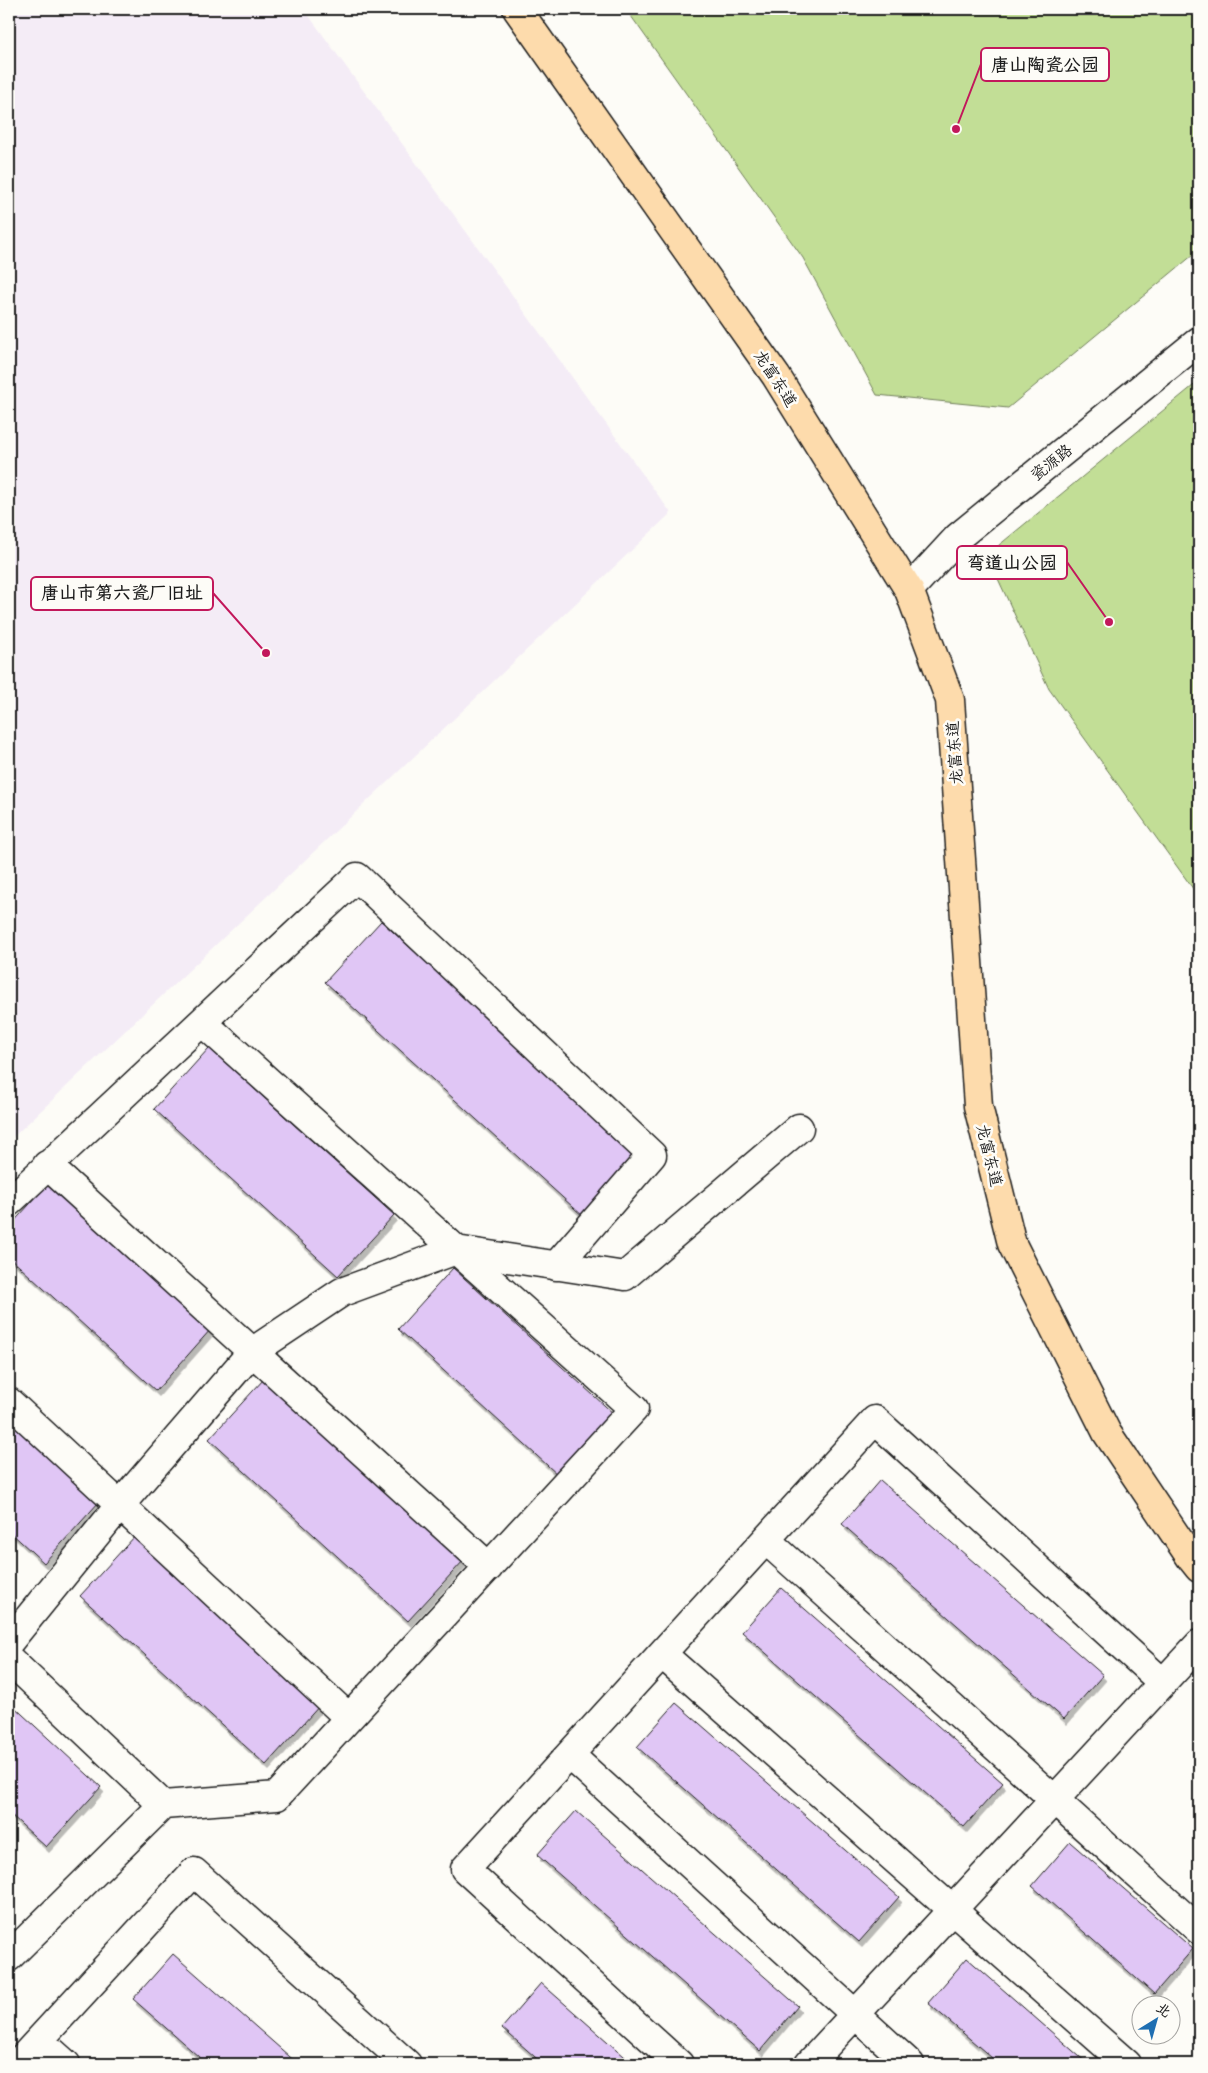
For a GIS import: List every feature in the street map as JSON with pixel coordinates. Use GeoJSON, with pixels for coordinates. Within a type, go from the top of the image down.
{"type":"FeatureCollection","features":[{"type":"Feature","properties":{"kind":"main road","name":"龙富东道"},"geometry":{"type":"LineString","coordinates":[[517,9],[776,376],[908,590],[950,700],[978,1106],[1012,1244],[1107,1433],[1199,1568]]}},
{"type":"Feature","properties":{"kind":"street","name":"瓷源路"},"geometry":{"type":"LineString","coordinates":[[908,590],[958,537],[1199,341]]}},
{"type":"Feature","properties":{"kind":"street"},"geometry":{"type":"LineString","coordinates":[[9,1202],[357,877],[652,1155],[556,1266]]}},
{"type":"Feature","properties":{"kind":"street"},"geometry":{"type":"LineString","coordinates":[[9,1958],[163,1806],[277,1796],[634,1409],[202,1022]]}},
{"type":"Feature","properties":{"kind":"street"},"geometry":{"type":"LineString","coordinates":[[9,1642],[120,1505],[252,1352],[342,1292],[456,1250],[625,1276],[799,1128]]}},
{"type":"Feature","properties":{"kind":"street"},"geometry":{"type":"LineString","coordinates":[[48,1165],[489,1567]]}},
{"type":"Feature","properties":{"kind":"street"},"geometry":{"type":"LineString","coordinates":[[9,1402],[348,1718]]}},
{"type":"Feature","properties":{"kind":"street"},"geometry":{"type":"LineString","coordinates":[[679,2064],[465,1869],[875,1420],[1163,1683]]}},
{"type":"Feature","properties":{"kind":"street"},"geometry":{"type":"LineString","coordinates":[[766,1540],[1199,1930]]}},
{"type":"Feature","properties":{"kind":"street"},"geometry":{"type":"LineString","coordinates":[[809,2064],[1199,1644]]}},
{"type":"Feature","properties":{"kind":"street"},"geometry":{"type":"LineString","coordinates":[[662,1654],[1127,2064]]}},
{"type":"Feature","properties":{"kind":"street"},"geometry":{"type":"LineString","coordinates":[[9,1659],[163,1806]]}},
{"type":"Feature","properties":{"kind":"street"},"geometry":{"type":"LineString","coordinates":[[570,1755],[910,2064]]}},
{"type":"Feature","properties":{"kind":"street"},"geometry":{"type":"LineString","coordinates":[[17,2064],[194,1872],[407,2064]]}},
{"type":"Feature","properties":{"kind":"street"},"geometry":{"type":"LineString","coordinates":[[40,2040],[66,2064]]}},
{"type":"Feature","properties":{"kind":"shaded area"},"geometry":{"type":"Polygon","coordinates":[[[9,9],[304,9],[671,513],[9,1141],[9,9]]]}},
{"type":"Feature","properties":{"kind":"green space"},"geometry":{"type":"Polygon","coordinates":[[[626,9],[1199,9],[1199,250],[1008,408],[877,395],[803,258],[626,9]]]}},
{"type":"Feature","properties":{"kind":"green space"},"geometry":{"type":"Polygon","coordinates":[[[1199,381],[1199,897],[1049,689],[987,555],[1199,381]]]}},
{"type":"Feature","properties":{"kind":"building"},"geometry":{"type":"Polygon","coordinates":[[[381,921],[650,1166],[595,1227],[325,982],[381,921]]]}},
{"type":"Feature","properties":{"kind":"building"},"geometry":{"type":"Polygon","coordinates":[[[209,1048],[394,1215],[338,1276],[154,1109],[209,1048]]]}},
{"type":"Feature","properties":{"kind":"building"},"geometry":{"type":"Polygon","coordinates":[[[49,1183],[211,1329],[156,1391],[9,1257],[9,1227],[49,1183]]]}},
{"type":"Feature","properties":{"kind":"building"},"geometry":{"type":"Polygon","coordinates":[[[453,1268],[615,1415],[559,1476],[398,1329],[453,1268]]]}},
{"type":"Feature","properties":{"kind":"building"},"geometry":{"type":"Polygon","coordinates":[[[264,1379],[464,1560],[408,1621],[209,1439],[264,1379]]]}},
{"type":"Feature","properties":{"kind":"building"},"geometry":{"type":"Polygon","coordinates":[[[9,1420],[99,1502],[44,1563],[9,1531],[9,1420]]]}},
{"type":"Feature","properties":{"kind":"building"},"geometry":{"type":"Polygon","coordinates":[[[880,1480],[1103,1675],[1064,1719],[842,1524],[880,1480]]]}},
{"type":"Feature","properties":{"kind":"building"},"geometry":{"type":"Polygon","coordinates":[[[136,1535],[321,1704],[266,1765],[80,1596],[136,1535]]]}},
{"type":"Feature","properties":{"kind":"building"},"geometry":{"type":"Polygon","coordinates":[[[781,1588],[1003,1783],[964,1827],[742,1632],[781,1588]]]}},
{"type":"Feature","properties":{"kind":"building"},"geometry":{"type":"Polygon","coordinates":[[[9,1702],[101,1787],[46,1847],[9,1813],[9,1702]]]}},
{"type":"Feature","properties":{"kind":"building"},"geometry":{"type":"Polygon","coordinates":[[[676,1703],[899,1897],[859,1942],[637,1747],[676,1703]]]}},
{"type":"Feature","properties":{"kind":"building"},"geometry":{"type":"Polygon","coordinates":[[[576,1811],[798,2006],[760,2051],[537,1855],[576,1811]]]}},
{"type":"Feature","properties":{"kind":"building"},"geometry":{"type":"Polygon","coordinates":[[[1070,1842],[1193,1949],[1154,1994],[1032,1886],[1070,1842]]]}},
{"type":"Feature","properties":{"kind":"building"},"geometry":{"type":"Polygon","coordinates":[[[173,1954],[298,2064],[207,2064],[133,1999],[173,1954]]]}},
{"type":"Feature","properties":{"kind":"building"},"geometry":{"type":"Polygon","coordinates":[[[967,1958],[1088,2064],[999,2064],[928,2003],[967,1958]]]}},
{"type":"Feature","properties":{"kind":"building"},"geometry":{"type":"Polygon","coordinates":[[[541,1983],[633,2064],[543,2064],[502,2028],[541,1983]]]}},
{"type":"Feature","properties":{"kind":"place","name":"唐山陶瓷公园"},"geometry":{"type":"Point","coordinates":[956,129]}},
{"type":"Feature","properties":{"kind":"place","name":"弯道山公园"},"geometry":{"type":"Point","coordinates":[1109,622]}},
{"type":"Feature","properties":{"kind":"place","name":"唐山市第六瓷厂旧址"},"geometry":{"type":"Point","coordinates":[266,653]}}]}
